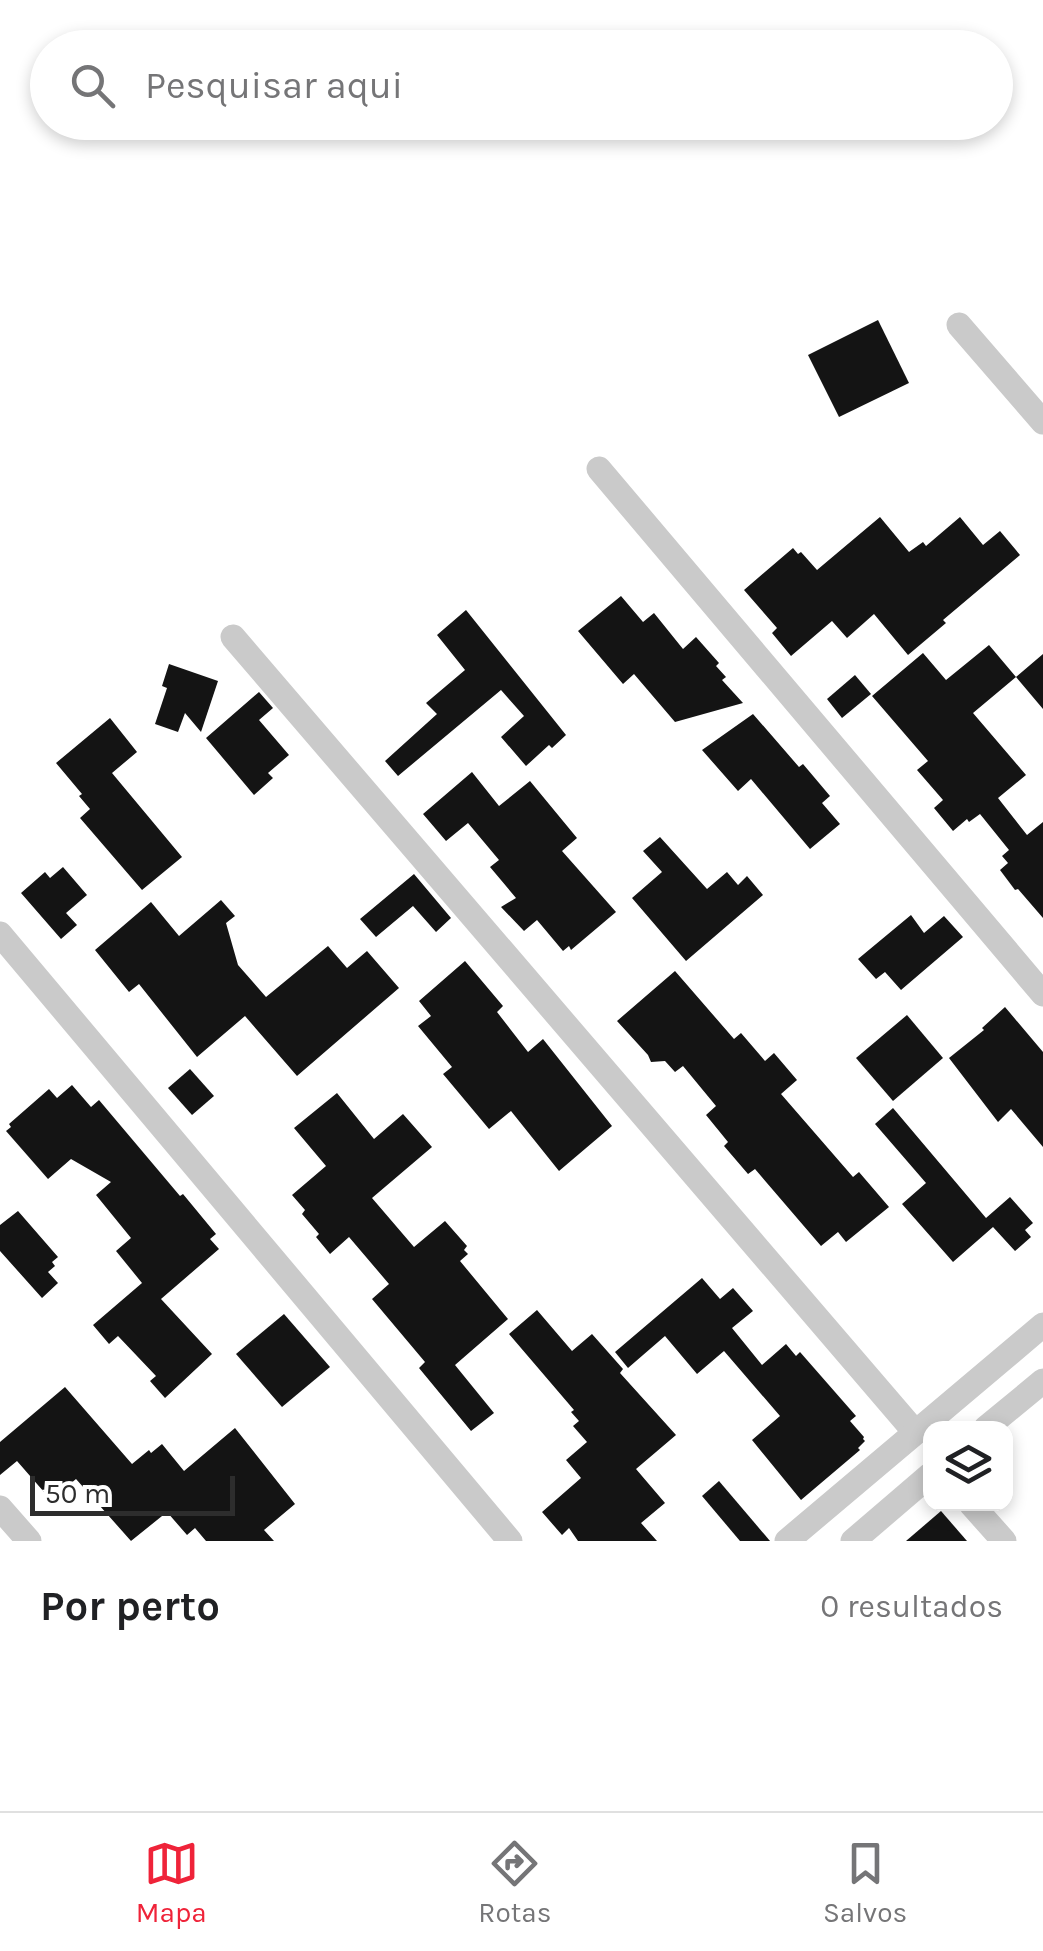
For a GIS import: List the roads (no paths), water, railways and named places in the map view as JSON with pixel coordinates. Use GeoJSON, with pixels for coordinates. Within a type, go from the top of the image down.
{"type":"FeatureCollection","features":[{"type":"Feature","properties":{"kind":"street"},"geometry":{"type":"LineString","coordinates":[[959,325],[1043,422]]}},
{"type":"Feature","properties":{"kind":"street"},"geometry":{"type":"LineString","coordinates":[[600,470],[1043,994]]}},
{"type":"Feature","properties":{"kind":"street"},"geometry":{"type":"LineString","coordinates":[[233,636],[916,1432]]}},
{"type":"Feature","properties":{"kind":"street"},"geometry":{"type":"LineString","coordinates":[[0,934],[510,1541]]}},
{"type":"Feature","properties":{"kind":"street"},"geometry":{"type":"LineString","coordinates":[[787,1541],[1043,1325]]}},
{"type":"Feature","properties":{"kind":"street"},"geometry":{"type":"LineString","coordinates":[[995,1421],[1043,1381]]}},
{"type":"Feature","properties":{"kind":"street"},"geometry":{"type":"LineString","coordinates":[[964,1391],[980,1398],[989,1421]]}},
{"type":"Feature","properties":{"kind":"street"},"geometry":{"type":"LineString","coordinates":[[874,1467],[878,1487],[896,1504]]}},
{"type":"Feature","properties":{"kind":"street"},"geometry":{"type":"LineString","coordinates":[[853,1541],[923,1481]]}},
{"type":"Feature","properties":{"kind":"street"},"geometry":{"type":"LineString","coordinates":[[0,1508],[29,1541]]}},
{"type":"Feature","properties":{"kind":"street"},"geometry":{"type":"LineString","coordinates":[[977,1511],[1004,1541]]}}]}
